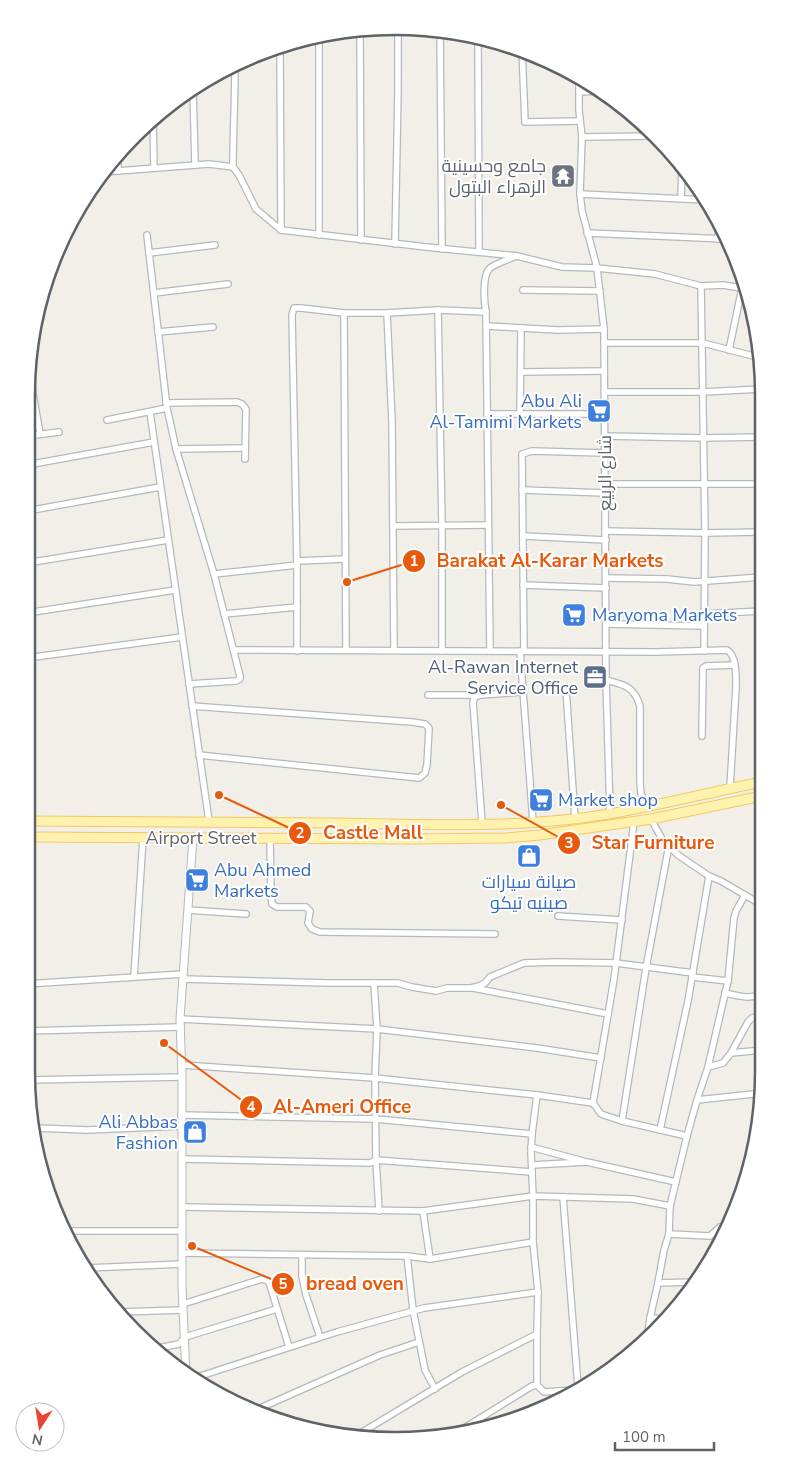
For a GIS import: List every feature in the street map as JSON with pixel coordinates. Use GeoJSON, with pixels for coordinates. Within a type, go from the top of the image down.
{"type":"FeatureCollection","features":[{"type":"Feature","properties":{"kind":"main road","name":"Airport Street"},"geometry":{"type":"LineString","coordinates":[[35,822],[427,824],[533,822],[610,813],[755,783]]}},
{"type":"Feature","properties":{"kind":"main road","name":"Airport Street"},"geometry":{"type":"LineString","coordinates":[[35,837],[506,838],[651,820],[755,798]]}},
{"type":"Feature","properties":{"kind":"main road"},"geometry":{"type":"LineString","coordinates":[[400,824],[403,832],[401,839]]}},
{"type":"Feature","properties":{"kind":"main road"},"geometry":{"type":"LineString","coordinates":[[427,824],[424,831],[427,839]]}},
{"type":"Feature","properties":{"kind":"street"},"geometry":{"type":"LineString","coordinates":[[396,244],[398,35]]}},
{"type":"Feature","properties":{"kind":"street"},"geometry":{"type":"LineString","coordinates":[[360,37],[361,240]]}},
{"type":"Feature","properties":{"kind":"street"},"geometry":{"type":"LineString","coordinates":[[440,38],[442,249]]}},
{"type":"Feature","properties":{"kind":"street"},"geometry":{"type":"LineString","coordinates":[[319,43],[319,236]]}},
{"type":"Feature","properties":{"kind":"street"},"geometry":{"type":"LineString","coordinates":[[478,45],[479,252]]}},
{"type":"Feature","properties":{"kind":"street"},"geometry":{"type":"LineString","coordinates":[[280,54],[281,230]]}},
{"type":"Feature","properties":{"kind":"street"},"geometry":{"type":"LineString","coordinates":[[522,58],[525,122],[580,121]]}},
{"type":"Feature","properties":{"kind":"street"},"geometry":{"type":"LineString","coordinates":[[235,73],[233,168],[256,209],[281,230],[319,236],[517,256],[562,267],[597,268],[654,274],[701,286],[723,285],[738,287]]}},
{"type":"Feature","properties":{"kind":"street","name":"شارع الربيع"},"geometry":{"type":"LineString","coordinates":[[579,86],[582,137],[580,194],[587,233],[597,268],[604,329],[606,680],[610,813]]}},
{"type":"Feature","properties":{"kind":"street"},"geometry":{"type":"LineString","coordinates":[[579,92],[589,92]]}},
{"type":"Feature","properties":{"kind":"street"},"geometry":{"type":"LineString","coordinates":[[193,97],[195,165]]}},
{"type":"Feature","properties":{"kind":"street"},"geometry":{"type":"LineString","coordinates":[[153,128],[154,168]]}},
{"type":"Feature","properties":{"kind":"street"},"geometry":{"type":"LineString","coordinates":[[582,137],[646,136]]}},
{"type":"Feature","properties":{"kind":"street"},"geometry":{"type":"LineString","coordinates":[[113,171],[209,164],[233,168]]}},
{"type":"Feature","properties":{"kind":"street"},"geometry":{"type":"LineString","coordinates":[[118,165],[118,171]]}},
{"type":"Feature","properties":{"kind":"street"},"geometry":{"type":"LineString","coordinates":[[681,198],[682,177]]}},
{"type":"Feature","properties":{"kind":"street"},"geometry":{"type":"LineString","coordinates":[[580,194],[697,199]]}},
{"type":"Feature","properties":{"kind":"street"},"geometry":{"type":"LineString","coordinates":[[587,233],[718,239]]}},
{"type":"Feature","properties":{"kind":"street"},"geometry":{"type":"LineString","coordinates":[[147,235],[166,406],[176,449],[214,574],[240,676],[240,679],[189,684]]}},
{"type":"Feature","properties":{"kind":"street"},"geometry":{"type":"LineString","coordinates":[[149,253],[215,245]]}},
{"type":"Feature","properties":{"kind":"street"},"geometry":{"type":"LineString","coordinates":[[490,651],[486,298],[484,292],[485,278],[490,268],[517,256]]}},
{"type":"Feature","properties":{"kind":"street"},"geometry":{"type":"LineString","coordinates":[[154,293],[228,284]]}},
{"type":"Feature","properties":{"kind":"street"},"geometry":{"type":"LineString","coordinates":[[701,286],[705,533],[704,651]]}},
{"type":"Feature","properties":{"kind":"street"},"geometry":{"type":"LineString","coordinates":[[523,290],[600,291]]}},
{"type":"Feature","properties":{"kind":"street"},"geometry":{"type":"LineString","coordinates":[[728,350],[742,299]]}},
{"type":"Feature","properties":{"kind":"street"},"geometry":{"type":"LineString","coordinates":[[298,651],[292,315],[294,308],[344,313],[438,310],[486,312]]}},
{"type":"Feature","properties":{"kind":"street"},"geometry":{"type":"LineString","coordinates":[[438,310],[442,650]]}},
{"type":"Feature","properties":{"kind":"street"},"geometry":{"type":"LineString","coordinates":[[387,312],[392,421],[394,650]]}},
{"type":"Feature","properties":{"kind":"street"},"geometry":{"type":"LineString","coordinates":[[344,313],[346,650]]}},
{"type":"Feature","properties":{"kind":"street"},"geometry":{"type":"LineString","coordinates":[[486,326],[558,330],[604,329]]}},
{"type":"Feature","properties":{"kind":"street"},"geometry":{"type":"LineString","coordinates":[[158,332],[213,327]]}},
{"type":"Feature","properties":{"kind":"street"},"geometry":{"type":"LineString","coordinates":[[520,414],[521,328]]}},
{"type":"Feature","properties":{"kind":"street"},"geometry":{"type":"LineString","coordinates":[[604,343],[703,343],[753,356]]}},
{"type":"Feature","properties":{"kind":"street"},"geometry":{"type":"LineString","coordinates":[[521,372],[604,370]]}},
{"type":"Feature","properties":{"kind":"street"},"geometry":{"type":"LineString","coordinates":[[604,392],[703,392],[755,389]]}},
{"type":"Feature","properties":{"kind":"street"},"geometry":{"type":"LineString","coordinates":[[107,420],[150,412],[166,406],[237,402],[242,404],[246,410],[245,459]]}},
{"type":"Feature","properties":{"kind":"street"},"geometry":{"type":"LineString","coordinates":[[35,405],[40,434]]}},
{"type":"Feature","properties":{"kind":"street"},"geometry":{"type":"LineString","coordinates":[[150,412],[209,822]]}},
{"type":"Feature","properties":{"kind":"street"},"geometry":{"type":"LineString","coordinates":[[487,414],[605,414]]}},
{"type":"Feature","properties":{"kind":"street"},"geometry":{"type":"LineString","coordinates":[[35,435],[58,432]]}},
{"type":"Feature","properties":{"kind":"street"},"geometry":{"type":"LineString","coordinates":[[605,436],[755,437]]}},
{"type":"Feature","properties":{"kind":"street"},"geometry":{"type":"LineString","coordinates":[[35,464],[154,442]]}},
{"type":"Feature","properties":{"kind":"street"},"geometry":{"type":"LineString","coordinates":[[176,449],[245,448]]}},
{"type":"Feature","properties":{"kind":"street"},"geometry":{"type":"LineString","coordinates":[[533,822],[523,692],[522,454],[526,452],[605,453]]}},
{"type":"Feature","properties":{"kind":"street"},"geometry":{"type":"LineString","coordinates":[[605,484],[755,484]]}},
{"type":"Feature","properties":{"kind":"street"},"geometry":{"type":"LineString","coordinates":[[35,510],[160,487]]}},
{"type":"Feature","properties":{"kind":"street"},"geometry":{"type":"LineString","coordinates":[[522,490],[605,493]]}},
{"type":"Feature","properties":{"kind":"street"},"geometry":{"type":"LineString","coordinates":[[393,526],[488,525]]}},
{"type":"Feature","properties":{"kind":"street"},"geometry":{"type":"LineString","coordinates":[[605,531],[755,532]]}},
{"type":"Feature","properties":{"kind":"street"},"geometry":{"type":"LineString","coordinates":[[523,536],[606,540]]}},
{"type":"Feature","properties":{"kind":"street"},"geometry":{"type":"LineString","coordinates":[[35,562],[168,540]]}},
{"type":"Feature","properties":{"kind":"street"},"geometry":{"type":"LineString","coordinates":[[214,574],[297,563],[346,559]]}},
{"type":"Feature","properties":{"kind":"street"},"geometry":{"type":"LineString","coordinates":[[606,578],[667,579],[694,582],[755,577]]}},
{"type":"Feature","properties":{"kind":"street"},"geometry":{"type":"LineString","coordinates":[[523,585],[606,588]]}},
{"type":"Feature","properties":{"kind":"street"},"geometry":{"type":"LineString","coordinates":[[35,612],[175,590]]}},
{"type":"Feature","properties":{"kind":"street"},"geometry":{"type":"LineString","coordinates":[[224,614],[297,607]]}},
{"type":"Feature","properties":{"kind":"street"},"geometry":{"type":"LineString","coordinates":[[704,614],[755,612]]}},
{"type":"Feature","properties":{"kind":"street"},"geometry":{"type":"LineString","coordinates":[[606,624],[704,626]]}},
{"type":"Feature","properties":{"kind":"street"},"geometry":{"type":"LineString","coordinates":[[35,657],[182,637]]}},
{"type":"Feature","properties":{"kind":"street"},"geometry":{"type":"LineString","coordinates":[[234,650],[727,650],[731,652],[736,686],[730,788]]}},
{"type":"Feature","properties":{"kind":"street"},"geometry":{"type":"LineString","coordinates":[[702,736],[703,668],[706,666],[734,665]]}},
{"type":"Feature","properties":{"kind":"street"},"geometry":{"type":"LineString","coordinates":[[606,680],[623,684],[631,689],[637,697],[640,706],[640,782],[641,794],[646,806]]}},
{"type":"Feature","properties":{"kind":"street"},"geometry":{"type":"LineString","coordinates":[[566,689],[575,818]]}},
{"type":"Feature","properties":{"kind":"street"},"geometry":{"type":"LineString","coordinates":[[428,695],[470,695],[476,697],[480,695],[523,692]]}},
{"type":"Feature","properties":{"kind":"street"},"geometry":{"type":"LineString","coordinates":[[476,697],[474,702],[482,823]]}},
{"type":"Feature","properties":{"kind":"street"},"geometry":{"type":"LineString","coordinates":[[192,706],[412,722],[425,724],[429,728],[427,765],[425,774],[419,778],[199,755]]}},
{"type":"Feature","properties":{"kind":"street"},"geometry":{"type":"LineString","coordinates":[[651,820],[662,838],[678,854],[709,876],[755,901]]}},
{"type":"Feature","properties":{"kind":"street"},"geometry":{"type":"LineString","coordinates":[[593,1103],[616,964],[634,822]]}},
{"type":"Feature","properties":{"kind":"street"},"geometry":{"type":"LineString","coordinates":[[134,977],[143,838]]}},
{"type":"Feature","properties":{"kind":"street"},"geometry":{"type":"LineString","coordinates":[[186,1365],[182,1264],[182,1066],[180,1018],[194,838]]}},
{"type":"Feature","properties":{"kind":"street"},"geometry":{"type":"LineString","coordinates":[[270,839],[272,904],[277,907],[306,907],[310,911],[308,924],[312,929],[320,932],[495,934]]}},
{"type":"Feature","properties":{"kind":"street"},"geometry":{"type":"LineString","coordinates":[[622,1120],[646,968],[669,845]]}},
{"type":"Feature","properties":{"kind":"street"},"geometry":{"type":"LineString","coordinates":[[660,1130],[693,975],[709,876]]}},
{"type":"Feature","properties":{"kind":"street"},"geometry":{"type":"LineString","coordinates":[[649,1328],[669,1234],[670,1206],[687,1136],[708,1067],[728,982],[734,918],[745,895]]}},
{"type":"Feature","properties":{"kind":"street"},"geometry":{"type":"LineString","coordinates":[[188,910],[246,914]]}},
{"type":"Feature","properties":{"kind":"street"},"geometry":{"type":"LineString","coordinates":[[558,916],[622,920]]}},
{"type":"Feature","properties":{"kind":"street"},"geometry":{"type":"LineString","coordinates":[[471,988],[485,983],[490,977],[524,963],[557,962],[616,964],[728,982]]}},
{"type":"Feature","properties":{"kind":"street"},"geometry":{"type":"LineString","coordinates":[[35,983],[134,977],[183,977],[328,983],[398,983],[436,991],[447,988],[471,988],[608,1014]]}},
{"type":"Feature","properties":{"kind":"street"},"geometry":{"type":"LineString","coordinates":[[374,983],[377,1029],[375,1078],[379,1211]]}},
{"type":"Feature","properties":{"kind":"street"},"geometry":{"type":"LineString","coordinates":[[725,993],[748,998],[755,997]]}},
{"type":"Feature","properties":{"kind":"street"},"geometry":{"type":"LineString","coordinates":[[708,1067],[723,1063],[748,1022],[755,1017]]}},
{"type":"Feature","properties":{"kind":"street"},"geometry":{"type":"LineString","coordinates":[[180,1018],[377,1029],[601,1058]]}},
{"type":"Feature","properties":{"kind":"street"},"geometry":{"type":"LineString","coordinates":[[35,1031],[180,1027]]}},
{"type":"Feature","properties":{"kind":"street"},"geometry":{"type":"LineString","coordinates":[[731,1052],[755,1050]]}},
{"type":"Feature","properties":{"kind":"street"},"geometry":{"type":"LineString","coordinates":[[182,1066],[375,1078],[537,1095],[593,1103],[601,1114],[687,1136]]}},
{"type":"Feature","properties":{"kind":"street"},"geometry":{"type":"LineString","coordinates":[[35,1080],[182,1077]]}},
{"type":"Feature","properties":{"kind":"street"},"geometry":{"type":"LineString","coordinates":[[697,1100],[754,1094]]}},
{"type":"Feature","properties":{"kind":"street"},"geometry":{"type":"LineString","coordinates":[[537,1095],[532,1134],[533,1242],[538,1292],[537,1385],[544,1392],[562,1391]]}},
{"type":"Feature","properties":{"kind":"street"},"geometry":{"type":"LineString","coordinates":[[182,1115],[376,1119],[532,1134]]}},
{"type":"Feature","properties":{"kind":"street"},"geometry":{"type":"LineString","coordinates":[[40,1128],[87,1130],[182,1126]]}},
{"type":"Feature","properties":{"kind":"street"},"geometry":{"type":"LineString","coordinates":[[532,1147],[587,1162],[676,1182]]}},
{"type":"Feature","properties":{"kind":"street"},"geometry":{"type":"LineString","coordinates":[[182,1159],[370,1163],[376,1160],[532,1172]]}},
{"type":"Feature","properties":{"kind":"street"},"geometry":{"type":"LineString","coordinates":[[532,1165],[587,1162]]}},
{"type":"Feature","properties":{"kind":"street"},"geometry":{"type":"LineString","coordinates":[[182,1207],[423,1211],[533,1196],[633,1199],[670,1206]]}},
{"type":"Feature","properties":{"kind":"street"},"geometry":{"type":"LineString","coordinates":[[563,1197],[578,1382]]}},
{"type":"Feature","properties":{"kind":"street"},"geometry":{"type":"LineString","coordinates":[[423,1211],[430,1259]]}},
{"type":"Feature","properties":{"kind":"street"},"geometry":{"type":"LineString","coordinates":[[72,1231],[182,1232]]}},
{"type":"Feature","properties":{"kind":"street"},"geometry":{"type":"LineString","coordinates":[[669,1234],[710,1236],[718,1231]]}},
{"type":"Feature","properties":{"kind":"street"},"geometry":{"type":"LineString","coordinates":[[182,1252],[407,1256],[430,1259],[533,1242]]}},
{"type":"Feature","properties":{"kind":"street"},"geometry":{"type":"LineString","coordinates":[[302,1255],[302,1276],[306,1295],[320,1338]]}},
{"type":"Feature","properties":{"kind":"street"},"geometry":{"type":"LineString","coordinates":[[407,1256],[413,1310],[419,1342],[425,1370],[435,1388]]}},
{"type":"Feature","properties":{"kind":"street"},"geometry":{"type":"LineString","coordinates":[[93,1268],[182,1264]]}},
{"type":"Feature","properties":{"kind":"street"},"geometry":{"type":"LineString","coordinates":[[126,1311],[183,1307],[262,1279],[269,1282],[289,1347]]}},
{"type":"Feature","properties":{"kind":"street"},"geometry":{"type":"LineString","coordinates":[[658,1283],[687,1282]]}},
{"type":"Feature","properties":{"kind":"street"},"geometry":{"type":"LineString","coordinates":[[202,1375],[413,1310],[538,1292]]}},
{"type":"Feature","properties":{"kind":"street"},"geometry":{"type":"LineString","coordinates":[[163,1347],[179,1344],[185,1337],[277,1309]]}},
{"type":"Feature","properties":{"kind":"street"},"geometry":{"type":"LineString","coordinates":[[650,1318],[657,1319]]}},
{"type":"Feature","properties":{"kind":"street"},"geometry":{"type":"LineString","coordinates":[[365,1430],[462,1372],[537,1334]]}},
{"type":"Feature","properties":{"kind":"street"},"geometry":{"type":"LineString","coordinates":[[263,1407],[380,1355],[419,1342]]}},
{"type":"Feature","properties":{"kind":"street"},"geometry":{"type":"LineString","coordinates":[[471,1424],[532,1386],[537,1385]]}},
{"type":"Feature","properties":{"kind":"place","name":"جامع وحسينية الزهراء البتول"},"geometry":{"type":"Point","coordinates":[563,176]}},
{"type":"Feature","properties":{"kind":"place","name":"Abu Ali Al-Tamimi Markets"},"geometry":{"type":"Point","coordinates":[599,411]}},
{"type":"Feature","properties":{"kind":"place","name":"Barakat Al-Karar Markets"},"geometry":{"type":"Point","coordinates":[347,582]}},
{"type":"Feature","properties":{"kind":"place","name":"Maryoma Markets"},"geometry":{"type":"Point","coordinates":[574,615]}},
{"type":"Feature","properties":{"kind":"place","name":"Al-Rawan Internet Service Office"},"geometry":{"type":"Point","coordinates":[595,677]}},
{"type":"Feature","properties":{"kind":"place","name":"Castle Mall"},"geometry":{"type":"Point","coordinates":[219,795]}},
{"type":"Feature","properties":{"kind":"place","name":"Market shop"},"geometry":{"type":"Point","coordinates":[541,800]}},
{"type":"Feature","properties":{"kind":"place","name":"Star Furniture"},"geometry":{"type":"Point","coordinates":[501,805]}},
{"type":"Feature","properties":{"kind":"place","name":"صيانة سيارات صينيه تيكو"},"geometry":{"type":"Point","coordinates":[529,856]}},
{"type":"Feature","properties":{"kind":"place","name":"Abu Ahmed Markets"},"geometry":{"type":"Point","coordinates":[197,880]}},
{"type":"Feature","properties":{"kind":"place","name":"Al-Ameri Office"},"geometry":{"type":"Point","coordinates":[164,1043]}},
{"type":"Feature","properties":{"kind":"place","name":"Ali Abbas Fashion"},"geometry":{"type":"Point","coordinates":[195,1132]}},
{"type":"Feature","properties":{"kind":"place","name":"bread oven"},"geometry":{"type":"Point","coordinates":[192,1246]}}]}
